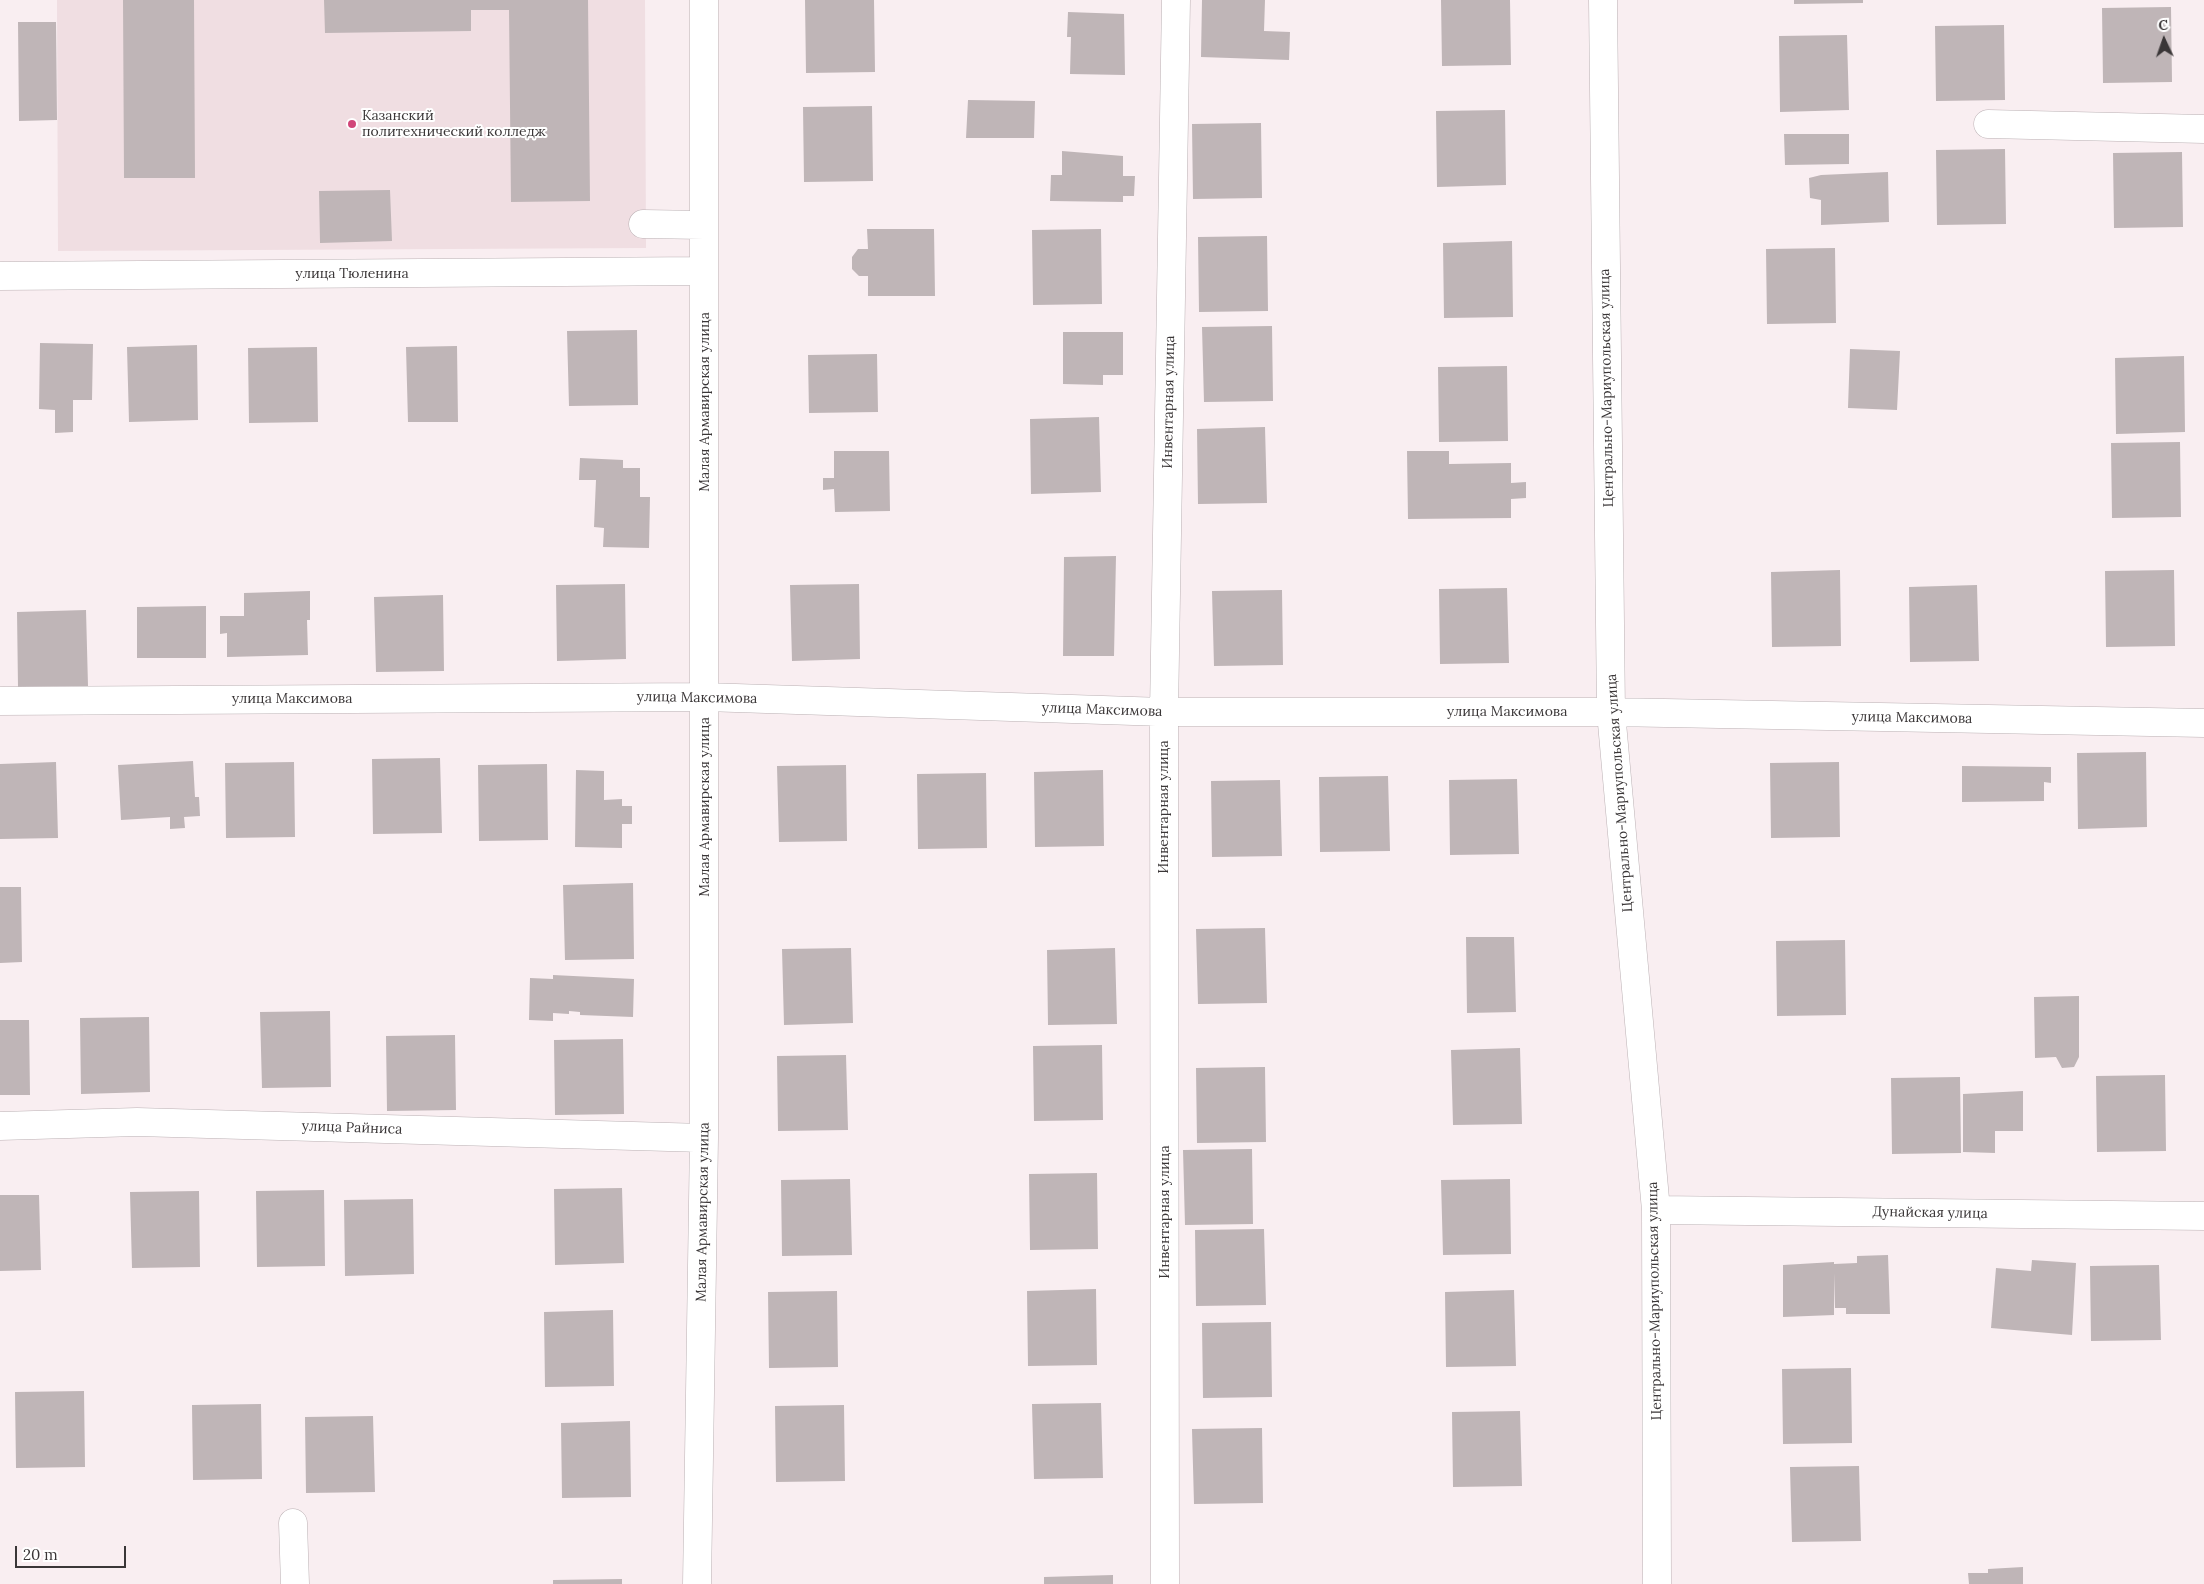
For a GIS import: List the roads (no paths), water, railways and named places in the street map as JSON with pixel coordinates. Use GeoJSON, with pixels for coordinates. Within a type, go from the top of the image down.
{"type":"FeatureCollection","features":[{"type":"Feature","properties":{"kind":"street","name":"Малая Армавирская улица"},"geometry":{"type":"LineString","coordinates":[[697,1584],[704,1138],[704,0]]}},
{"type":"Feature","properties":{"kind":"street","name":"Инвентарная улица"},"geometry":{"type":"LineString","coordinates":[[1165,1584],[1164,712],[1176,0]]}},
{"type":"Feature","properties":{"kind":"street","name":"Центрально-Мариупольская улица"},"geometry":{"type":"LineString","coordinates":[[1603,0],[1611,712],[1656,1210],[1657,1584]]}},
{"type":"Feature","properties":{"kind":"street"},"geometry":{"type":"LineString","coordinates":[[1988,124],[2204,129]]}},
{"type":"Feature","properties":{"kind":"street"},"geometry":{"type":"LineString","coordinates":[[643,224],[704,225]]}},
{"type":"Feature","properties":{"kind":"street","name":"улица Тюленина"},"geometry":{"type":"LineString","coordinates":[[0,276],[704,271]]}},
{"type":"Feature","properties":{"kind":"street","name":"улица Максимова"},"geometry":{"type":"LineString","coordinates":[[0,702],[705,697],[1164,712],[1611,712],[2204,723]]}},
{"type":"Feature","properties":{"kind":"street","name":"улица Райниса"},"geometry":{"type":"LineString","coordinates":[[0,1126],[137,1122],[704,1138]]}},
{"type":"Feature","properties":{"kind":"street","name":"Дунайская улица"},"geometry":{"type":"LineString","coordinates":[[1656,1210],[2204,1216]]}},
{"type":"Feature","properties":{"kind":"street"},"geometry":{"type":"LineString","coordinates":[[293,1523],[295,1584]]}},
{"type":"Feature","properties":{"kind":"place","name":"Казанский политехнический колледж"},"geometry":{"type":"Point","coordinates":[352,124]}}]}
